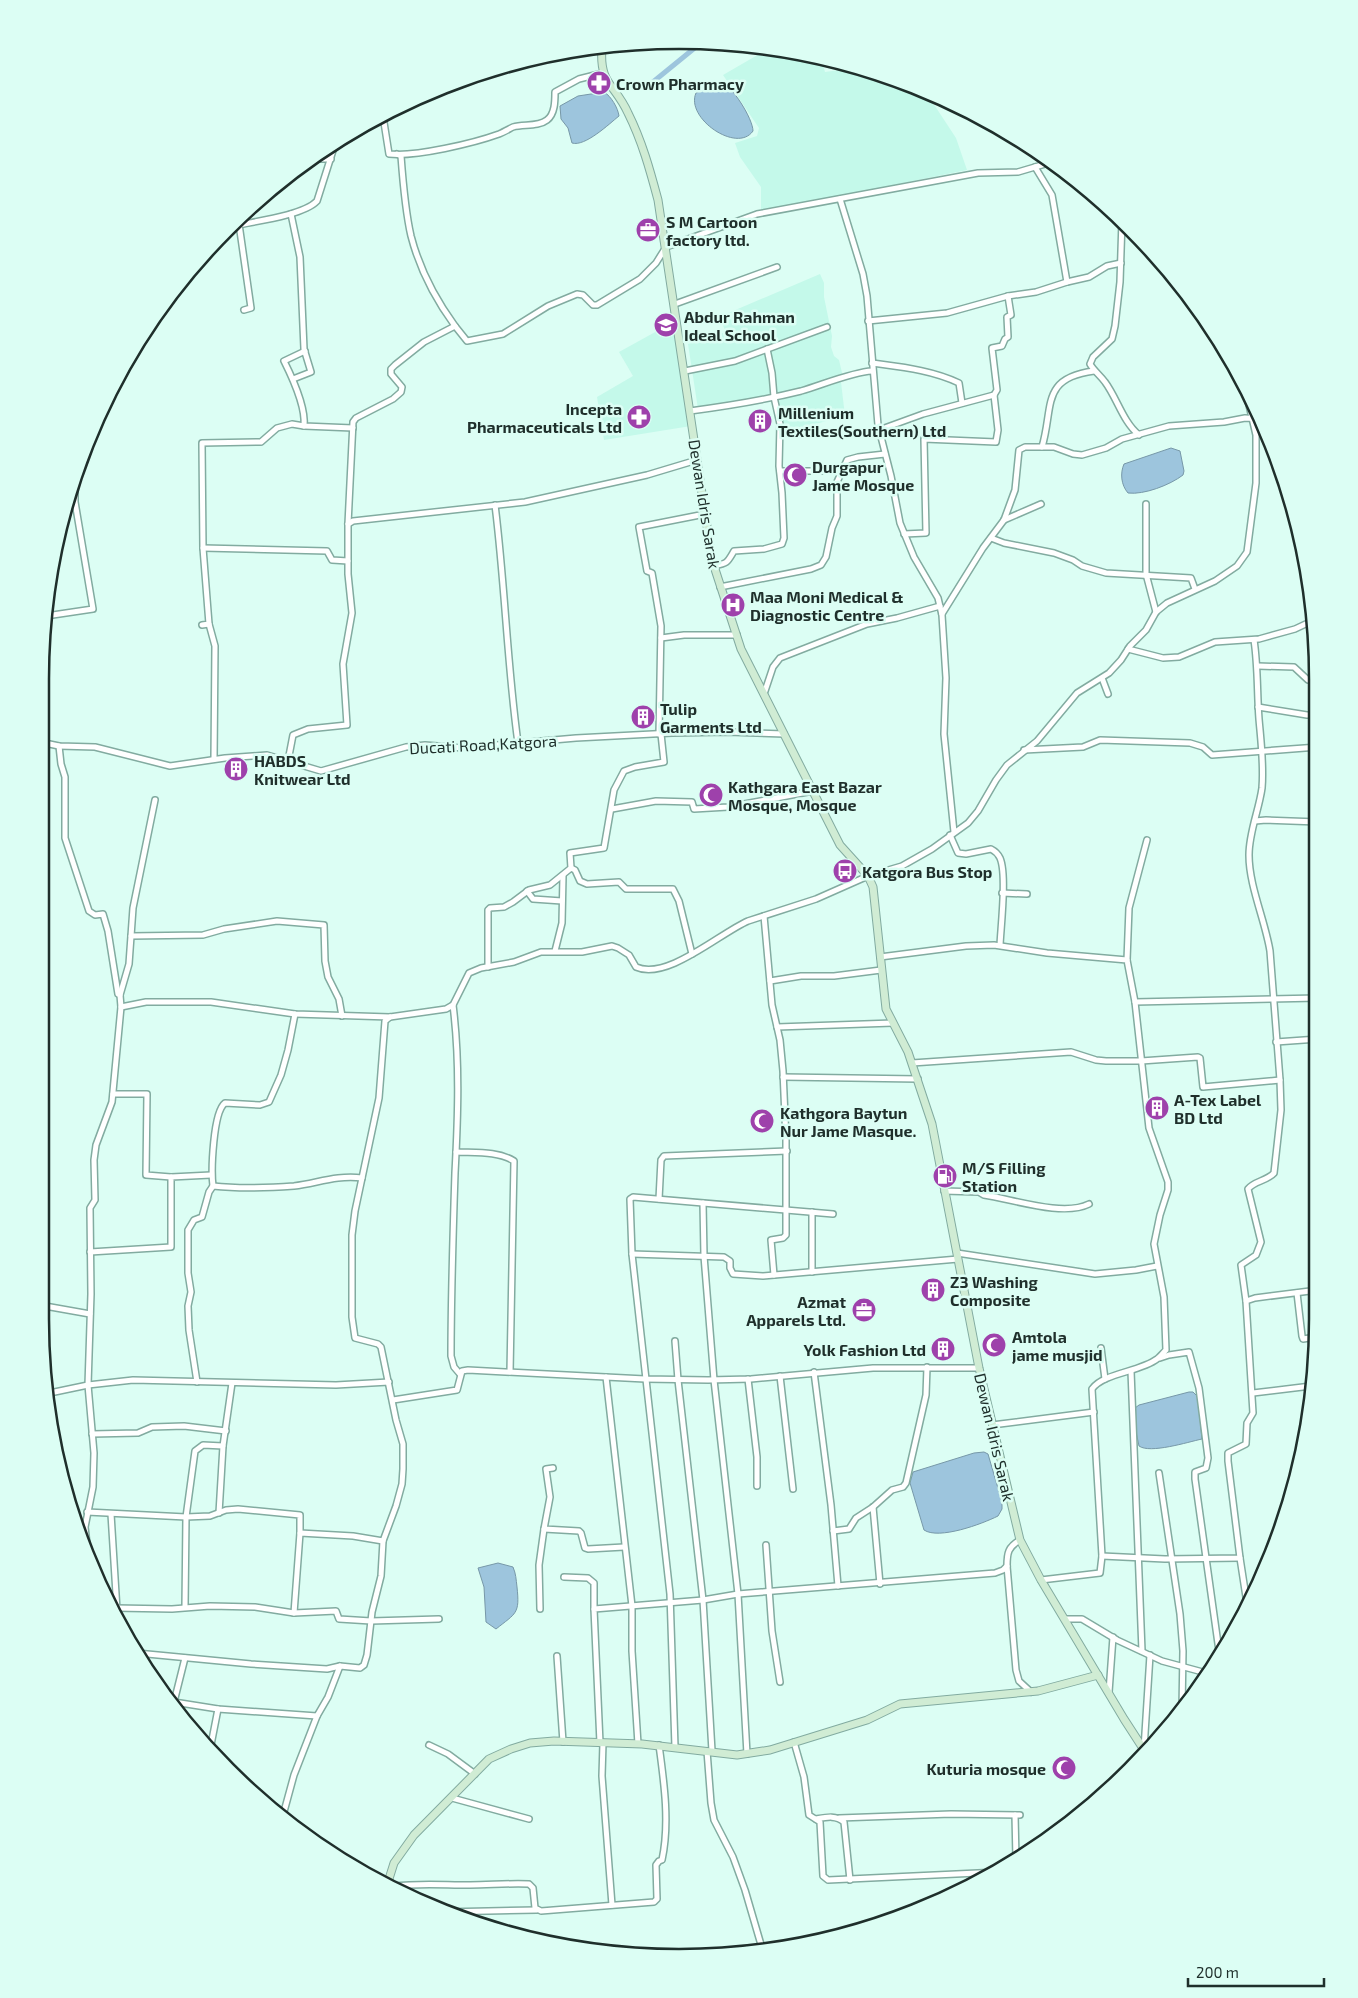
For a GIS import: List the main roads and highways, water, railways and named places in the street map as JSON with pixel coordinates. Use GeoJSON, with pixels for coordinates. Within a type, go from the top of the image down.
{"type":"FeatureCollection","features":[{"type":"Feature","properties":{"kind":"main road","name":"Dewan Idris Sarak"},"geometry":{"type":"LineString","coordinates":[[602,53],[603,73],[627,111],[645,152],[658,200],[705,514],[714,566],[720,587],[741,649],[840,845],[868,876],[873,887],[886,1009],[912,1063],[932,1124],[979,1368],[1020,1540],[1041,1580],[1142,1747]]}},
{"type":"Feature","properties":{"kind":"main road"},"geometry":{"type":"LineString","coordinates":[[389,1878],[394,1863],[414,1835],[489,1759],[530,1743],[563,1742],[659,1745],[737,1755],[747,1754],[770,1750],[867,1720],[905,1703],[1031,1692],[1098,1675]]}},
{"type":"Feature","properties":{"kind":"water"},"geometry":{"type":"Polygon","coordinates":[[[720,81],[736,95],[750,119],[753,131],[746,137],[725,136],[714,130],[698,113],[695,103],[696,93],[714,82],[720,81]]]}},
{"type":"Feature","properties":{"kind":"water"},"geometry":{"type":"Polygon","coordinates":[[[604,92],[614,102],[619,116],[590,138],[583,142],[572,143],[568,128],[561,119],[560,106],[578,96],[604,92]]]}},
{"type":"Feature","properties":{"kind":"water"},"geometry":{"type":"Polygon","coordinates":[[[1171,448],[1180,451],[1183,475],[1157,488],[1128,493],[1122,479],[1124,464],[1171,448]]]}},
{"type":"Feature","properties":{"kind":"water"},"geometry":{"type":"Polygon","coordinates":[[[1193,1392],[1198,1397],[1202,1439],[1152,1449],[1139,1446],[1134,1422],[1135,1408],[1139,1405],[1193,1392]]]}},
{"type":"Feature","properties":{"kind":"water"},"geometry":{"type":"Polygon","coordinates":[[[984,1452],[988,1454],[1002,1502],[1002,1509],[998,1516],[961,1530],[931,1533],[924,1530],[910,1483],[913,1472],[974,1453],[984,1452]]]}},
{"type":"Feature","properties":{"kind":"water"},"geometry":{"type":"Polygon","coordinates":[[[498,1563],[513,1567],[518,1603],[512,1616],[496,1629],[486,1622],[484,1587],[478,1568],[498,1563]]]}},
{"type":"Feature","properties":{"kind":"waterway"},"geometry":{"type":"LineString","coordinates":[[648,86],[693,49]]}},
{"type":"Feature","properties":{"kind":"place","name":"Crown Pharmacy"},"geometry":{"type":"Point","coordinates":[599,83]}},
{"type":"Feature","properties":{"kind":"place","name":"S M Cartoon factory ltd."},"geometry":{"type":"Point","coordinates":[648,230]}},
{"type":"Feature","properties":{"kind":"place","name":"Abdur Rahman Ideal School"},"geometry":{"type":"Point","coordinates":[666,325]}},
{"type":"Feature","properties":{"kind":"place","name":"Incepta Pharmaceuticals Ltd"},"geometry":{"type":"Point","coordinates":[639,417]}},
{"type":"Feature","properties":{"kind":"place","name":"Millenium Textiles(Southern) Ltd"},"geometry":{"type":"Point","coordinates":[760,421]}},
{"type":"Feature","properties":{"kind":"place","name":"Durgapur Jame Mosque"},"geometry":{"type":"Point","coordinates":[795,475]}},
{"type":"Feature","properties":{"kind":"place","name":"Maa Moni Medical & Diagnostic Centre"},"geometry":{"type":"Point","coordinates":[733,605]}},
{"type":"Feature","properties":{"kind":"place","name":"Tulip Garments Ltd"},"geometry":{"type":"Point","coordinates":[643,717]}},
{"type":"Feature","properties":{"kind":"place","name":"HABDS Knitwear Ltd"},"geometry":{"type":"Point","coordinates":[236,769]}},
{"type":"Feature","properties":{"kind":"place","name":"Kathgara East Bazar Mosque, Mosque"},"geometry":{"type":"Point","coordinates":[711,795]}},
{"type":"Feature","properties":{"kind":"place","name":"Katgora Bus Stop"},"geometry":{"type":"Point","coordinates":[845,871]}},
{"type":"Feature","properties":{"kind":"place","name":"A-Tex Label BD Ltd"},"geometry":{"type":"Point","coordinates":[1157,1108]}},
{"type":"Feature","properties":{"kind":"place","name":"Kathgora Baytun Nur Jame Masque."},"geometry":{"type":"Point","coordinates":[762,1121]}},
{"type":"Feature","properties":{"kind":"place","name":"M/S Filling Station"},"geometry":{"type":"Point","coordinates":[945,1176]}},
{"type":"Feature","properties":{"kind":"place","name":"Z3 Washing Composite"},"geometry":{"type":"Point","coordinates":[933,1290]}},
{"type":"Feature","properties":{"kind":"place","name":"Azmat Apparels Ltd."},"geometry":{"type":"Point","coordinates":[864,1310]}},
{"type":"Feature","properties":{"kind":"place","name":"Amtola jame musjid"},"geometry":{"type":"Point","coordinates":[994,1345]}},
{"type":"Feature","properties":{"kind":"place","name":"Yolk Fashion Ltd"},"geometry":{"type":"Point","coordinates":[943,1349]}},
{"type":"Feature","properties":{"kind":"place","name":"Kuturia mosque"},"geometry":{"type":"Point","coordinates":[1064,1768]}}]}
